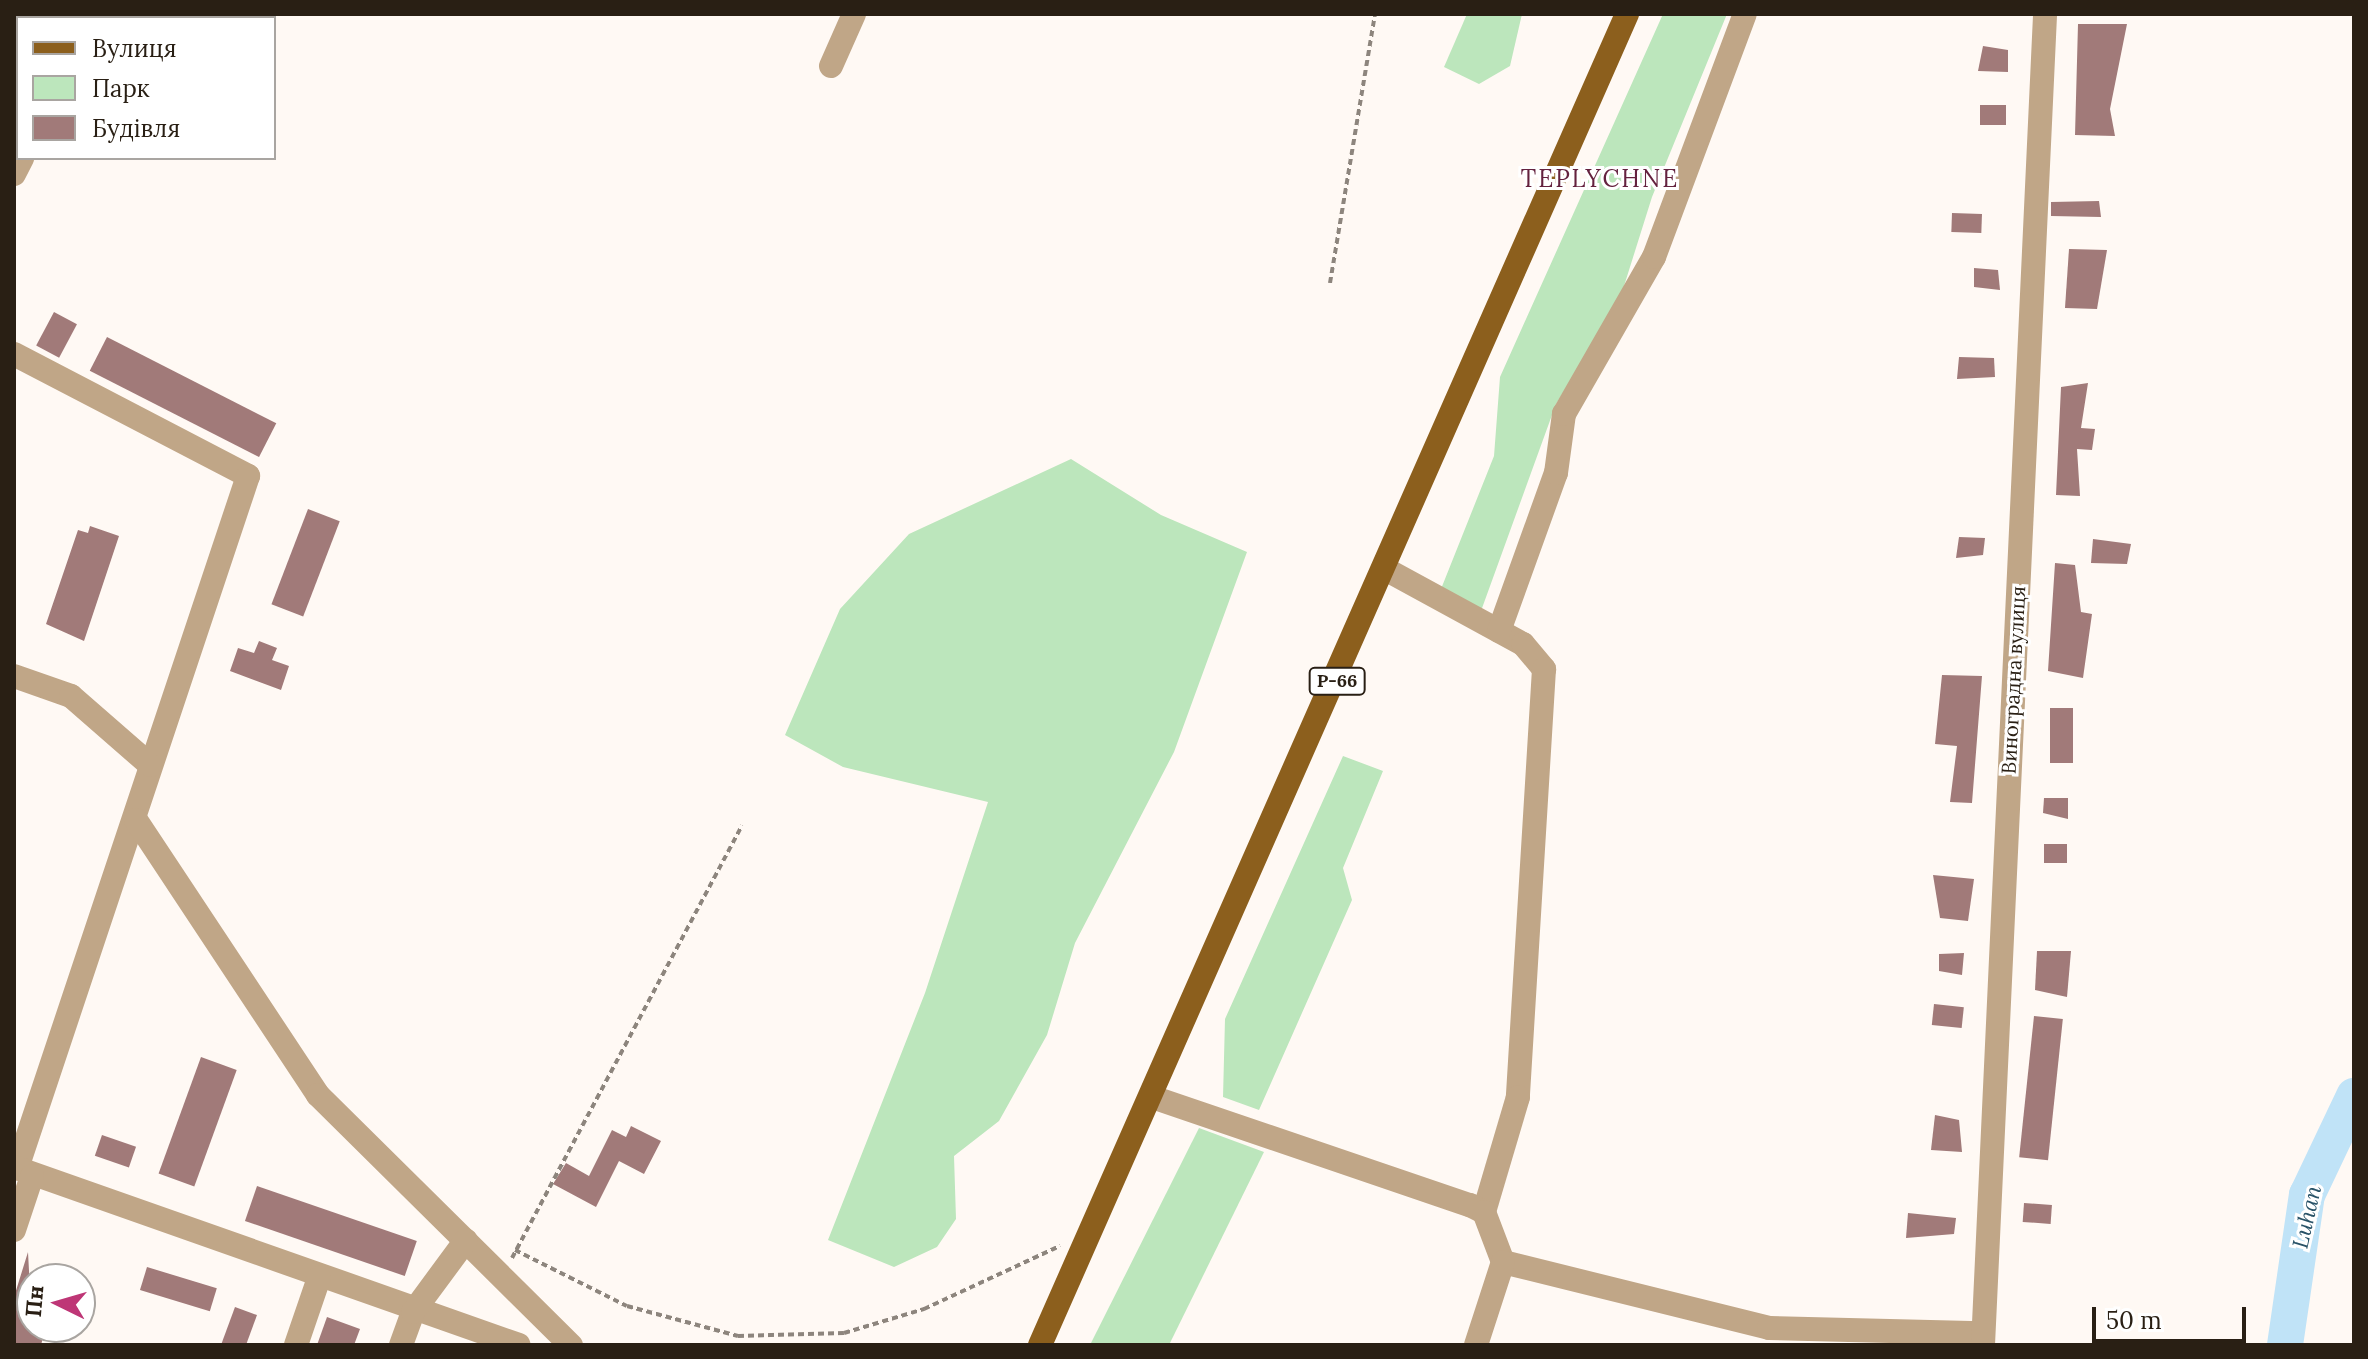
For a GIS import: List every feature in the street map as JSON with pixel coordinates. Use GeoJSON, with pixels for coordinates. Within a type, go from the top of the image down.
{"type":"FeatureCollection","features":[{"type":"Feature","properties":{"kind":"main road","name":"Р-66"},"geometry":{"type":"LineString","coordinates":[[1040,1345],[1387,570],[1627,14]]}},
{"type":"Feature","properties":{"kind":"street"},"geometry":{"type":"LineString","coordinates":[[831,66],[854,14]]}},
{"type":"Feature","properties":{"kind":"street"},"geometry":{"type":"LineString","coordinates":[[1499,631],[1556,473],[1564,414],[1654,257],[1745,14]]}},
{"type":"Feature","properties":{"kind":"street","name":"Виноградна вулиця"},"geometry":{"type":"LineString","coordinates":[[1982,1339],[2045,14]]}},
{"type":"Feature","properties":{"kind":"street"},"geometry":{"type":"LineString","coordinates":[[14,354],[248,476],[150,765],[136,820],[21,1170],[14,1230]]}},
{"type":"Feature","properties":{"kind":"street"},"geometry":{"type":"LineString","coordinates":[[1387,570],[1523,644],[1544,669],[1518,1097],[1484,1212],[1503,1262],[1476,1345]]}},
{"type":"Feature","properties":{"kind":"street"},"geometry":{"type":"LineString","coordinates":[[14,676],[71,696],[150,765]]}},
{"type":"Feature","properties":{"kind":"street"},"geometry":{"type":"LineString","coordinates":[[136,820],[318,1095],[571,1345]]}},
{"type":"Feature","properties":{"kind":"street"},"geometry":{"type":"LineString","coordinates":[[1152,1097],[1484,1212]]}},
{"type":"Feature","properties":{"kind":"street"},"geometry":{"type":"LineString","coordinates":[[21,1170],[413,1312],[519,1345]]}},
{"type":"Feature","properties":{"kind":"street"},"geometry":{"type":"LineString","coordinates":[[401,1345],[413,1312],[466,1240]]}},
{"type":"Feature","properties":{"kind":"street"},"geometry":{"type":"LineString","coordinates":[[1503,1262],[1769,1328],[1982,1339]]}},
{"type":"Feature","properties":{"kind":"street"},"geometry":{"type":"LineString","coordinates":[[296,1345],[319,1278]]}},
{"type":"Feature","properties":{"kind":"path"},"geometry":{"type":"LineString","coordinates":[[1330,283],[1375,14]]}},
{"type":"Feature","properties":{"kind":"path"},"geometry":{"type":"LineString","coordinates":[[501,1278],[742,825]]}},
{"type":"Feature","properties":{"kind":"path"},"geometry":{"type":"LineString","coordinates":[[515,1250],[627,1306],[738,1336],[844,1333],[924,1309],[1091,1232]]}},
{"type":"Feature","properties":{"kind":"green space"},"geometry":{"type":"Polygon","coordinates":[[[1467,14],[1522,14],[1510,66],[1479,84],[1444,67],[1467,14]]]}},
{"type":"Feature","properties":{"kind":"green space"},"geometry":{"type":"Polygon","coordinates":[[[1663,14],[1727,14],[1652,197],[1619,302],[1556,404],[1481,611],[1441,589],[1494,456],[1500,377],[1663,14]]]}},
{"type":"Feature","properties":{"kind":"green space"},"geometry":{"type":"Polygon","coordinates":[[[1071,459],[1161,515],[1247,552],[1174,752],[1075,943],[1047,1035],[999,1121],[954,1156],[956,1219],[937,1247],[894,1267],[828,1240],[925,993],[988,802],[843,767],[785,735],[840,609],[909,534],[1071,459]]]}},
{"type":"Feature","properties":{"kind":"green space"},"geometry":{"type":"Polygon","coordinates":[[[1343,756],[1383,771],[1343,868],[1352,900],[1259,1110],[1223,1097],[1225,1019],[1343,756]]]}},
{"type":"Feature","properties":{"kind":"green space"},"geometry":{"type":"Polygon","coordinates":[[[1199,1128],[1264,1152],[1169,1345],[1090,1345],[1199,1128]]]}},
{"type":"Feature","properties":{"kind":"building"},"geometry":{"type":"Polygon","coordinates":[[[2078,24],[2127,24],[2110,109],[2115,136],[2075,135],[2078,24]]]}},
{"type":"Feature","properties":{"kind":"building"},"geometry":{"type":"Polygon","coordinates":[[[1983,46],[2008,50],[2008,72],[1978,71],[1983,46]]]}},
{"type":"Feature","properties":{"kind":"building"},"geometry":{"type":"Polygon","coordinates":[[[1980,105],[2006,105],[2006,125],[1980,125],[1980,105]]]}},
{"type":"Feature","properties":{"kind":"building"},"geometry":{"type":"Polygon","coordinates":[[[2099,201],[2101,217],[2051,216],[2051,202],[2099,201]]]}},
{"type":"Feature","properties":{"kind":"building"},"geometry":{"type":"Polygon","coordinates":[[[1952,213],[1982,214],[1981,233],[1951,232],[1952,213]]]}},
{"type":"Feature","properties":{"kind":"building"},"geometry":{"type":"Polygon","coordinates":[[[2069,249],[2107,250],[2097,309],[2065,308],[2069,249]]]}},
{"type":"Feature","properties":{"kind":"building"},"geometry":{"type":"Polygon","coordinates":[[[1974,268],[1998,270],[2000,290],[1974,287],[1974,268]]]}},
{"type":"Feature","properties":{"kind":"building"},"geometry":{"type":"Polygon","coordinates":[[[54,312],[77,324],[59,358],[36,346],[54,312]]]}},
{"type":"Feature","properties":{"kind":"building"},"geometry":{"type":"Polygon","coordinates":[[[107,337],[276,423],[259,457],[90,371],[107,337]]]}},
{"type":"Feature","properties":{"kind":"building"},"geometry":{"type":"Polygon","coordinates":[[[1959,357],[1994,358],[1995,377],[1957,379],[1959,357]]]}},
{"type":"Feature","properties":{"kind":"building"},"geometry":{"type":"Polygon","coordinates":[[[2088,383],[2081,428],[2095,429],[2092,450],[2077,449],[2080,496],[2056,495],[2061,387],[2088,383]]]}},
{"type":"Feature","properties":{"kind":"building"},"geometry":{"type":"Polygon","coordinates":[[[308,509],[340,521],[303,616],[271,604],[308,509]]]}},
{"type":"Feature","properties":{"kind":"building"},"geometry":{"type":"Polygon","coordinates":[[[90,526],[119,536],[84,641],[46,624],[78,530],[88,533],[90,526]]]}},
{"type":"Feature","properties":{"kind":"building"},"geometry":{"type":"Polygon","coordinates":[[[1959,537],[1985,538],[1983,555],[1956,558],[1959,537]]]}},
{"type":"Feature","properties":{"kind":"building"},"geometry":{"type":"Polygon","coordinates":[[[2093,539],[2131,544],[2127,564],[2091,563],[2093,539]]]}},
{"type":"Feature","properties":{"kind":"building"},"geometry":{"type":"Polygon","coordinates":[[[2055,563],[2075,565],[2081,612],[2092,614],[2083,678],[2048,671],[2055,563]]]}},
{"type":"Feature","properties":{"kind":"building"},"geometry":{"type":"Polygon","coordinates":[[[259,641],[277,648],[272,660],[289,666],[281,690],[230,671],[238,648],[254,653],[259,641]]]}},
{"type":"Feature","properties":{"kind":"building"},"geometry":{"type":"Polygon","coordinates":[[[1942,675],[1982,676],[1972,803],[1950,802],[1957,746],[1935,744],[1942,675]]]}},
{"type":"Feature","properties":{"kind":"building"},"geometry":{"type":"Polygon","coordinates":[[[2050,708],[2073,708],[2073,763],[2050,763],[2050,708]]]}},
{"type":"Feature","properties":{"kind":"building"},"geometry":{"type":"Polygon","coordinates":[[[2044,798],[2068,798],[2068,819],[2043,813],[2044,798]]]}},
{"type":"Feature","properties":{"kind":"building"},"geometry":{"type":"Polygon","coordinates":[[[2044,844],[2067,844],[2067,863],[2044,863],[2044,844]]]}},
{"type":"Feature","properties":{"kind":"building"},"geometry":{"type":"Polygon","coordinates":[[[1933,875],[1974,879],[1968,921],[1940,918],[1933,875]]]}},
{"type":"Feature","properties":{"kind":"building"},"geometry":{"type":"Polygon","coordinates":[[[2037,951],[2071,951],[2067,997],[2035,990],[2037,951]]]}},
{"type":"Feature","properties":{"kind":"building"},"geometry":{"type":"Polygon","coordinates":[[[1964,953],[1962,975],[1939,971],[1939,954],[1964,953]]]}},
{"type":"Feature","properties":{"kind":"building"},"geometry":{"type":"Polygon","coordinates":[[[1934,1004],[1964,1007],[1962,1028],[1932,1025],[1934,1004]]]}},
{"type":"Feature","properties":{"kind":"building"},"geometry":{"type":"Polygon","coordinates":[[[2034,1016],[2063,1019],[2048,1160],[2019,1157],[2034,1016]]]}},
{"type":"Feature","properties":{"kind":"building"},"geometry":{"type":"Polygon","coordinates":[[[201,1057],[237,1070],[194,1187],[159,1174],[201,1057]]]}},
{"type":"Feature","properties":{"kind":"building"},"geometry":{"type":"Polygon","coordinates":[[[1935,1115],[1959,1120],[1962,1152],[1931,1150],[1935,1115]]]}},
{"type":"Feature","properties":{"kind":"building"},"geometry":{"type":"Polygon","coordinates":[[[631,1126],[661,1141],[644,1174],[619,1161],[596,1207],[553,1184],[566,1163],[589,1176],[612,1130],[626,1137],[631,1126]]]}},
{"type":"Feature","properties":{"kind":"building"},"geometry":{"type":"Polygon","coordinates":[[[102,1135],[136,1147],[129,1168],[95,1156],[102,1135]]]}},
{"type":"Feature","properties":{"kind":"building"},"geometry":{"type":"Polygon","coordinates":[[[257,1186],[417,1241],[405,1276],[245,1221],[257,1186]]]}},
{"type":"Feature","properties":{"kind":"building"},"geometry":{"type":"Polygon","coordinates":[[[2024,1203],[2052,1205],[2051,1224],[2023,1222],[2024,1203]]]}},
{"type":"Feature","properties":{"kind":"building"},"geometry":{"type":"Polygon","coordinates":[[[1908,1213],[1956,1218],[1954,1234],[1906,1238],[1908,1213]]]}},
{"type":"Feature","properties":{"kind":"building"},"geometry":{"type":"Polygon","coordinates":[[[147,1267],[217,1288],[210,1311],[140,1290],[147,1267]]]}},
{"type":"Feature","properties":{"kind":"building"},"geometry":{"type":"Polygon","coordinates":[[[16,1291],[16,1343],[41,1345],[14,1345],[16,1291]]]}},
{"type":"Feature","properties":{"kind":"building"},"geometry":{"type":"Polygon","coordinates":[[[235,1307],[257,1315],[246,1345],[221,1345],[235,1307]]]}},
{"type":"Feature","properties":{"kind":"building"},"geometry":{"type":"Polygon","coordinates":[[[327,1317],[360,1329],[354,1345],[317,1345],[327,1317]]]}},
{"type":"Feature","properties":{"kind":"waterway","name":"Luhan"},"geometry":{"type":"LineString","coordinates":[[2285,1345],[2307,1195],[2354,1096]]}},
{"type":"Feature","properties":{"kind":"district","name":"TEPLYCHNE"},"geometry":{"type":"Point","coordinates":[1600,179]}}]}
